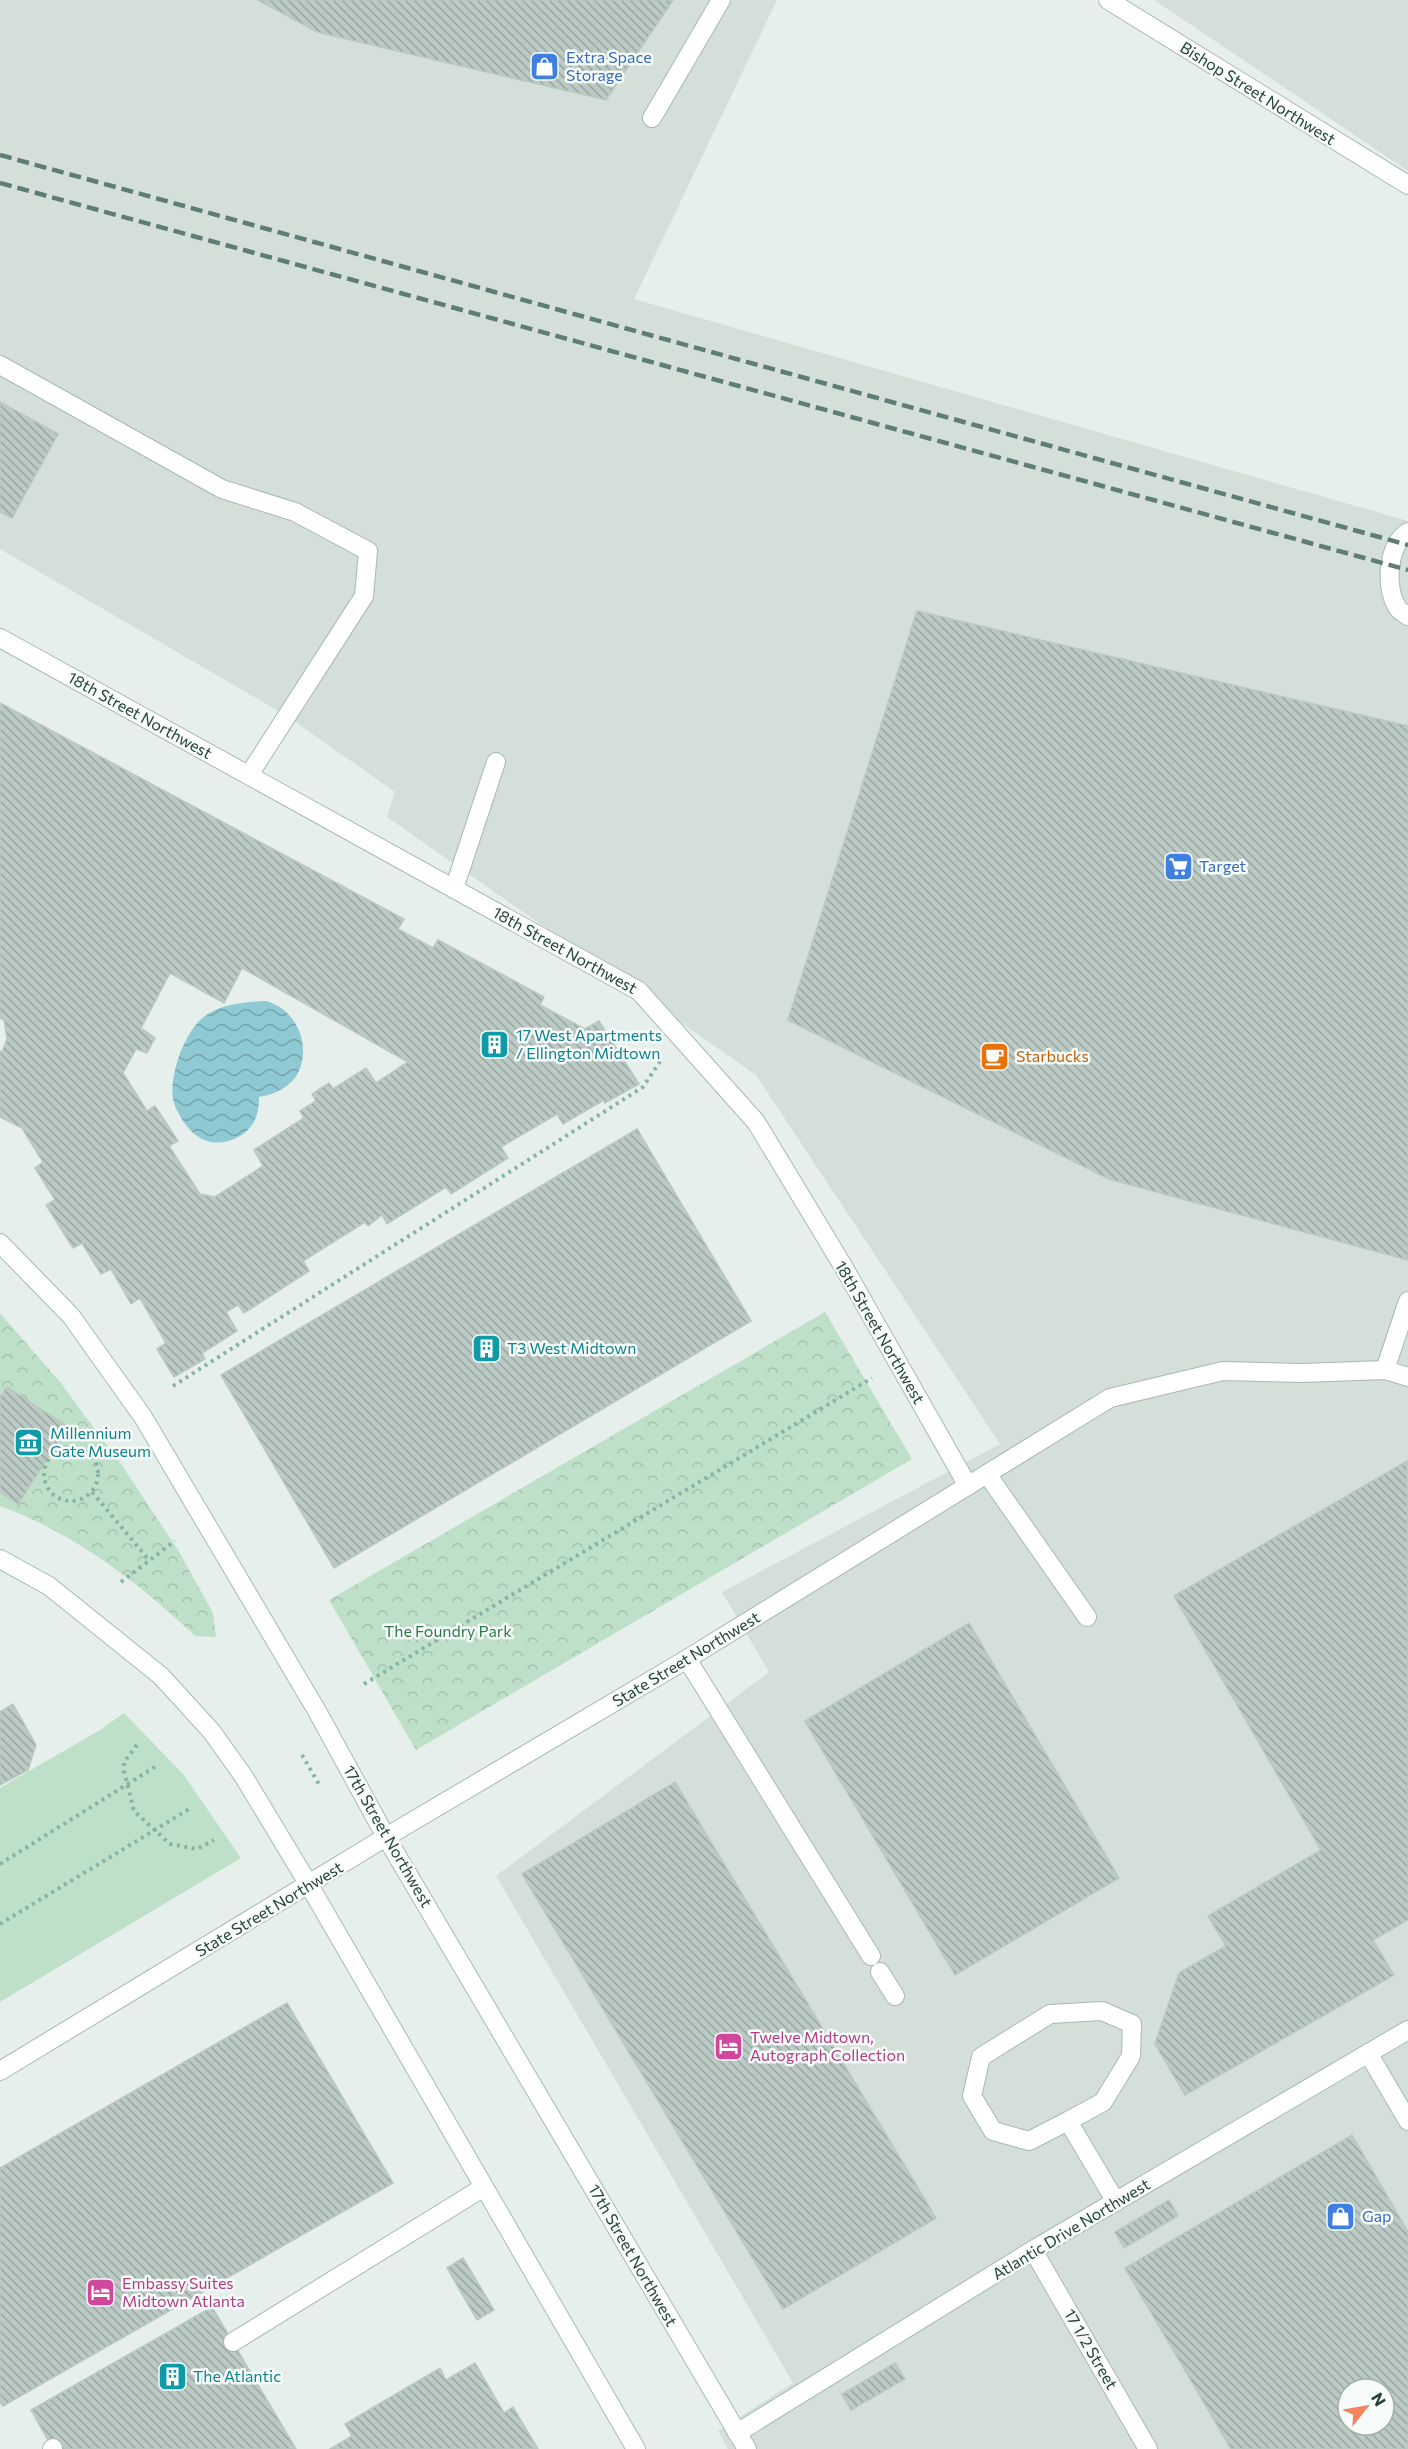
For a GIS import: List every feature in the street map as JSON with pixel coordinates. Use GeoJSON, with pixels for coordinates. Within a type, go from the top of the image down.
{"type":"FeatureCollection","features":[{"type":"Feature","properties":{"kind":"street"},"geometry":{"type":"LineString","coordinates":[[652,118],[721,0]]}},
{"type":"Feature","properties":{"kind":"street","name":"Bishop Street Northwest"},"geometry":{"type":"LineString","coordinates":[[1108,0],[1408,185]]}},
{"type":"Feature","properties":{"kind":"street"},"geometry":{"type":"LineString","coordinates":[[0,365],[222,489],[296,512],[368,551],[364,596],[249,775]]}},
{"type":"Feature","properties":{"kind":"street"},"geometry":{"type":"LineString","coordinates":[[1408,532],[1391,555],[1390,579],[1397,608],[1408,616]]}},
{"type":"Feature","properties":{"kind":"street","name":"18th Street Northwest"},"geometry":{"type":"LineString","coordinates":[[0,638],[639,991],[756,1122],[968,1486]]}},
{"type":"Feature","properties":{"kind":"street"},"geometry":{"type":"LineString","coordinates":[[454,889],[496,762]]}},
{"type":"Feature","properties":{"kind":"street","name":"17th Street Northwest"},"geometry":{"type":"LineString","coordinates":[[0,1243],[70,1316],[143,1417],[317,1711],[386,1837],[747,2449]]}},
{"type":"Feature","properties":{"kind":"street"},"geometry":{"type":"LineString","coordinates":[[1385,1370],[1408,1301]]}},
{"type":"Feature","properties":{"kind":"street","name":"State Street Northwest"},"geometry":{"type":"LineString","coordinates":[[0,2070],[687,1659],[1110,1398],[1223,1371],[1302,1373],[1385,1370],[1408,1377]]}},
{"type":"Feature","properties":{"kind":"street"},"geometry":{"type":"LineString","coordinates":[[987,1474],[1087,1617]]}},
{"type":"Feature","properties":{"kind":"street"},"geometry":{"type":"LineString","coordinates":[[0,1559],[49,1586],[161,1676],[212,1731],[309,1885],[636,2449]]}},
{"type":"Feature","properties":{"kind":"street"},"geometry":{"type":"LineString","coordinates":[[687,1659],[871,1956]]}},
{"type":"Feature","properties":{"kind":"street"},"geometry":{"type":"LineString","coordinates":[[880,1972],[895,1996]]}},
{"type":"Feature","properties":{"kind":"street"},"geometry":{"type":"LineString","coordinates":[[1102,2011],[1132,2024],[1131,2056],[1103,2102],[1068,2121],[1029,2141],[993,2131],[972,2096],[981,2057],[1050,2014],[1102,2011]]}},
{"type":"Feature","properties":{"kind":"street","name":"Atlantic Drive Northwest"},"geometry":{"type":"LineString","coordinates":[[737,2433],[1033,2250],[1408,2030]]}},
{"type":"Feature","properties":{"kind":"street"},"geometry":{"type":"LineString","coordinates":[[1368,2054],[1408,2121]]}},
{"type":"Feature","properties":{"kind":"street"},"geometry":{"type":"LineString","coordinates":[[1068,2121],[1116,2202]]}},
{"type":"Feature","properties":{"kind":"street"},"geometry":{"type":"LineString","coordinates":[[233,2342],[484,2187]]}},
{"type":"Feature","properties":{"kind":"street","name":"17 1/2 Street"},"geometry":{"type":"LineString","coordinates":[[1033,2250],[1148,2449]]}},
{"type":"Feature","properties":{"kind":"path"},"geometry":{"type":"LineString","coordinates":[[173,1386],[643,1087],[666,1052]]}},
{"type":"Feature","properties":{"kind":"path"},"geometry":{"type":"LineString","coordinates":[[364,1684],[898,1363]]}},
{"type":"Feature","properties":{"kind":"path"},"geometry":{"type":"LineString","coordinates":[[75,1447],[88,1453],[96,1465],[98,1479],[92,1492],[80,1500],[66,1501],[54,1496],[45,1484],[44,1470],[48,1458],[61,1449],[75,1447]]}},
{"type":"Feature","properties":{"kind":"path"},"geometry":{"type":"LineString","coordinates":[[92,1492],[148,1560]]}},
{"type":"Feature","properties":{"kind":"path"},"geometry":{"type":"LineString","coordinates":[[121,1582],[175,1541]]}},
{"type":"Feature","properties":{"kind":"path"},"geometry":{"type":"LineString","coordinates":[[137,1745],[124,1762],[134,1811],[171,1844],[189,1849],[205,1846],[214,1840]]}},
{"type":"Feature","properties":{"kind":"path"},"geometry":{"type":"LineString","coordinates":[[302,1755],[320,1786]]}},
{"type":"Feature","properties":{"kind":"path"},"geometry":{"type":"LineString","coordinates":[[0,1864],[158,1765]]}},
{"type":"Feature","properties":{"kind":"path"},"geometry":{"type":"LineString","coordinates":[[0,1924],[191,1808]]}},
{"type":"Feature","properties":{"kind":"shaded area"},"geometry":{"type":"Polygon","coordinates":[[[0,0],[777,0],[634,299],[1408,521],[1408,2449],[728,2449],[718,2431],[793,2383],[496,1876],[769,1672],[722,1592],[1000,1444],[756,1075],[387,817],[395,792],[287,716],[0,549],[0,0]]]}},
{"type":"Feature","properties":{"kind":"shaded area"},"geometry":{"type":"Polygon","coordinates":[[[1154,0],[1408,0],[1408,171],[1154,0]]]}},
{"type":"Feature","properties":{"kind":"green space","name":"The Foundry Park"},"geometry":{"type":"Polygon","coordinates":[[[825,1312],[912,1459],[416,1750],[329,1600],[825,1312]]]}},
{"type":"Feature","properties":{"kind":"green space"},"geometry":{"type":"Polygon","coordinates":[[[0,1313],[60,1382],[123,1467],[178,1550],[213,1613],[216,1637],[195,1636],[128,1578],[104,1561],[54,1530],[0,1506],[0,1313]]]}},
{"type":"Feature","properties":{"kind":"green space"},"geometry":{"type":"Polygon","coordinates":[[[124,1713],[183,1774],[241,1858],[0,2002],[0,1788],[100,1730],[124,1713]]]}},
{"type":"Feature","properties":{"kind":"water"},"geometry":{"type":"Polygon","coordinates":[[[266,1001],[286,1012],[299,1030],[303,1051],[298,1073],[281,1090],[259,1097],[255,1120],[240,1136],[222,1142],[206,1141],[186,1125],[173,1099],[172,1089],[176,1066],[185,1042],[198,1023],[211,1012],[234,1004],[266,1001]]]}},
{"type":"Feature","properties":{"kind":"building","name":"Extra Space Storage"},"geometry":{"type":"Polygon","coordinates":[[[258,0],[673,0],[606,100],[317,32],[258,0]]]}},
{"type":"Feature","properties":{"kind":"building"},"geometry":{"type":"Polygon","coordinates":[[[0,402],[58,434],[12,518],[0,512],[0,402]]]}},
{"type":"Feature","properties":{"kind":"building"},"geometry":{"type":"Polygon","coordinates":[[[917,611],[1408,726],[1408,1260],[1109,1179],[788,1020],[917,611]]]}},
{"type":"Feature","properties":{"kind":"building","name":"17 West Apartments / Ellington Midtown"},"geometry":{"type":"Polygon","coordinates":[[[0,703],[404,919],[398,929],[433,948],[438,940],[544,997],[540,1005],[585,1029],[599,1021],[639,1084],[605,1103],[604,1100],[563,1124],[557,1114],[501,1147],[508,1158],[451,1194],[446,1187],[387,1224],[382,1215],[368,1226],[365,1222],[303,1261],[309,1271],[244,1313],[238,1305],[226,1312],[237,1331],[202,1353],[205,1359],[174,1377],[157,1349],[166,1343],[140,1298],[131,1304],[111,1269],[101,1274],[82,1243],[73,1248],[46,1205],[55,1200],[35,1168],[43,1162],[22,1128],[0,1117],[0,1051],[2,1052],[7,1039],[4,1020],[0,1018],[0,703]],[[242,968],[224,1003],[170,973],[141,1028],[155,1038],[147,1053],[136,1049],[123,1073],[147,1111],[155,1106],[178,1141],[169,1146],[200,1194],[215,1197],[263,1166],[254,1150],[304,1118],[300,1111],[316,1101],[312,1094],[329,1083],[333,1089],[366,1068],[376,1083],[408,1062],[242,968]]]}},
{"type":"Feature","properties":{"kind":"building","name":"T3 West Midtown"},"geometry":{"type":"Polygon","coordinates":[[[637,1129],[751,1321],[334,1568],[221,1375],[637,1129]]]}},
{"type":"Feature","properties":{"kind":"building","name":"Millennium Gate Museum"},"geometry":{"type":"Polygon","coordinates":[[[7,1387],[68,1427],[18,1504],[0,1492],[0,1397],[7,1387]]]}},
{"type":"Feature","properties":{"kind":"building"},"geometry":{"type":"Polygon","coordinates":[[[1407,1461],[1408,1920],[1373,1940],[1394,1975],[1185,2095],[1155,2044],[1179,1973],[1226,1946],[1208,1916],[1321,1850],[1174,1596],[1407,1461]]]}},
{"type":"Feature","properties":{"kind":"building"},"geometry":{"type":"Polygon","coordinates":[[[969,1623],[1119,1878],[955,1975],[805,1721],[969,1623]]]}},
{"type":"Feature","properties":{"kind":"building"},"geometry":{"type":"Polygon","coordinates":[[[13,1704],[36,1745],[28,1770],[0,1785],[0,1712],[13,1704]]]}},
{"type":"Feature","properties":{"kind":"building","name":"Twelve Midtown, Autograph Collection"},"geometry":{"type":"Polygon","coordinates":[[[675,1782],[936,2218],[783,2309],[522,1874],[675,1782]]]}},
{"type":"Feature","properties":{"kind":"building","name":"Embassy Suites Midtown Atlanta"},"geometry":{"type":"Polygon","coordinates":[[[287,2003],[393,2183],[3,2406],[0,2402],[0,2168],[287,2003]]]}},
{"type":"Feature","properties":{"kind":"building"},"geometry":{"type":"Polygon","coordinates":[[[1352,2135],[1408,2232],[1408,2449],[1231,2449],[1125,2268],[1352,2135]]]}},
{"type":"Feature","properties":{"kind":"building"},"geometry":{"type":"Polygon","coordinates":[[[1169,2200],[1178,2216],[1124,2248],[1115,2232],[1169,2200]]]}},
{"type":"Feature","properties":{"kind":"building"},"geometry":{"type":"Polygon","coordinates":[[[463,2258],[494,2310],[477,2320],[447,2268],[463,2258]]]}},
{"type":"Feature","properties":{"kind":"building","name":"The Atlantic"},"geometry":{"type":"Polygon","coordinates":[[[212,2307],[296,2449],[53,2449],[31,2410],[212,2307]]]}},
{"type":"Feature","properties":{"kind":"building"},"geometry":{"type":"Polygon","coordinates":[[[475,2363],[504,2413],[513,2407],[538,2449],[330,2449],[352,2436],[345,2424],[440,2368],[446,2380],[475,2363]]]}},
{"type":"Feature","properties":{"kind":"building"},"geometry":{"type":"Polygon","coordinates":[[[895,2363],[905,2379],[851,2410],[842,2394],[895,2363]]]}},
{"type":"Feature","properties":{"kind":"railway"},"geometry":{"type":"LineString","coordinates":[[0,155],[1408,545]]}},
{"type":"Feature","properties":{"kind":"railway"},"geometry":{"type":"LineString","coordinates":[[0,183],[1408,570]]}},
{"type":"Feature","properties":{"kind":"place","name":"Extra Space Storage"},"geometry":{"type":"Point","coordinates":[545,66]}},
{"type":"Feature","properties":{"kind":"place","name":"Target"},"geometry":{"type":"Point","coordinates":[1178,866]}},
{"type":"Feature","properties":{"kind":"place","name":"17 West Apartments / Ellington Midtown"},"geometry":{"type":"Point","coordinates":[495,1044]}},
{"type":"Feature","properties":{"kind":"place","name":"Starbucks"},"geometry":{"type":"Point","coordinates":[995,1056]}},
{"type":"Feature","properties":{"kind":"place","name":"T3 West Midtown"},"geometry":{"type":"Point","coordinates":[486,1348]}},
{"type":"Feature","properties":{"kind":"place","name":"Millennium Gate Museum"},"geometry":{"type":"Point","coordinates":[29,1442]}},
{"type":"Feature","properties":{"kind":"place","name":"Twelve Midtown, Autograph Collection"},"geometry":{"type":"Point","coordinates":[729,2046]}},
{"type":"Feature","properties":{"kind":"place","name":"Gap"},"geometry":{"type":"Point","coordinates":[1341,2216]}},
{"type":"Feature","properties":{"kind":"place","name":"Embassy Suites Midtown Atlanta"},"geometry":{"type":"Point","coordinates":[101,2292]}},
{"type":"Feature","properties":{"kind":"place","name":"The Atlantic"},"geometry":{"type":"Point","coordinates":[172,2376]}}]}
